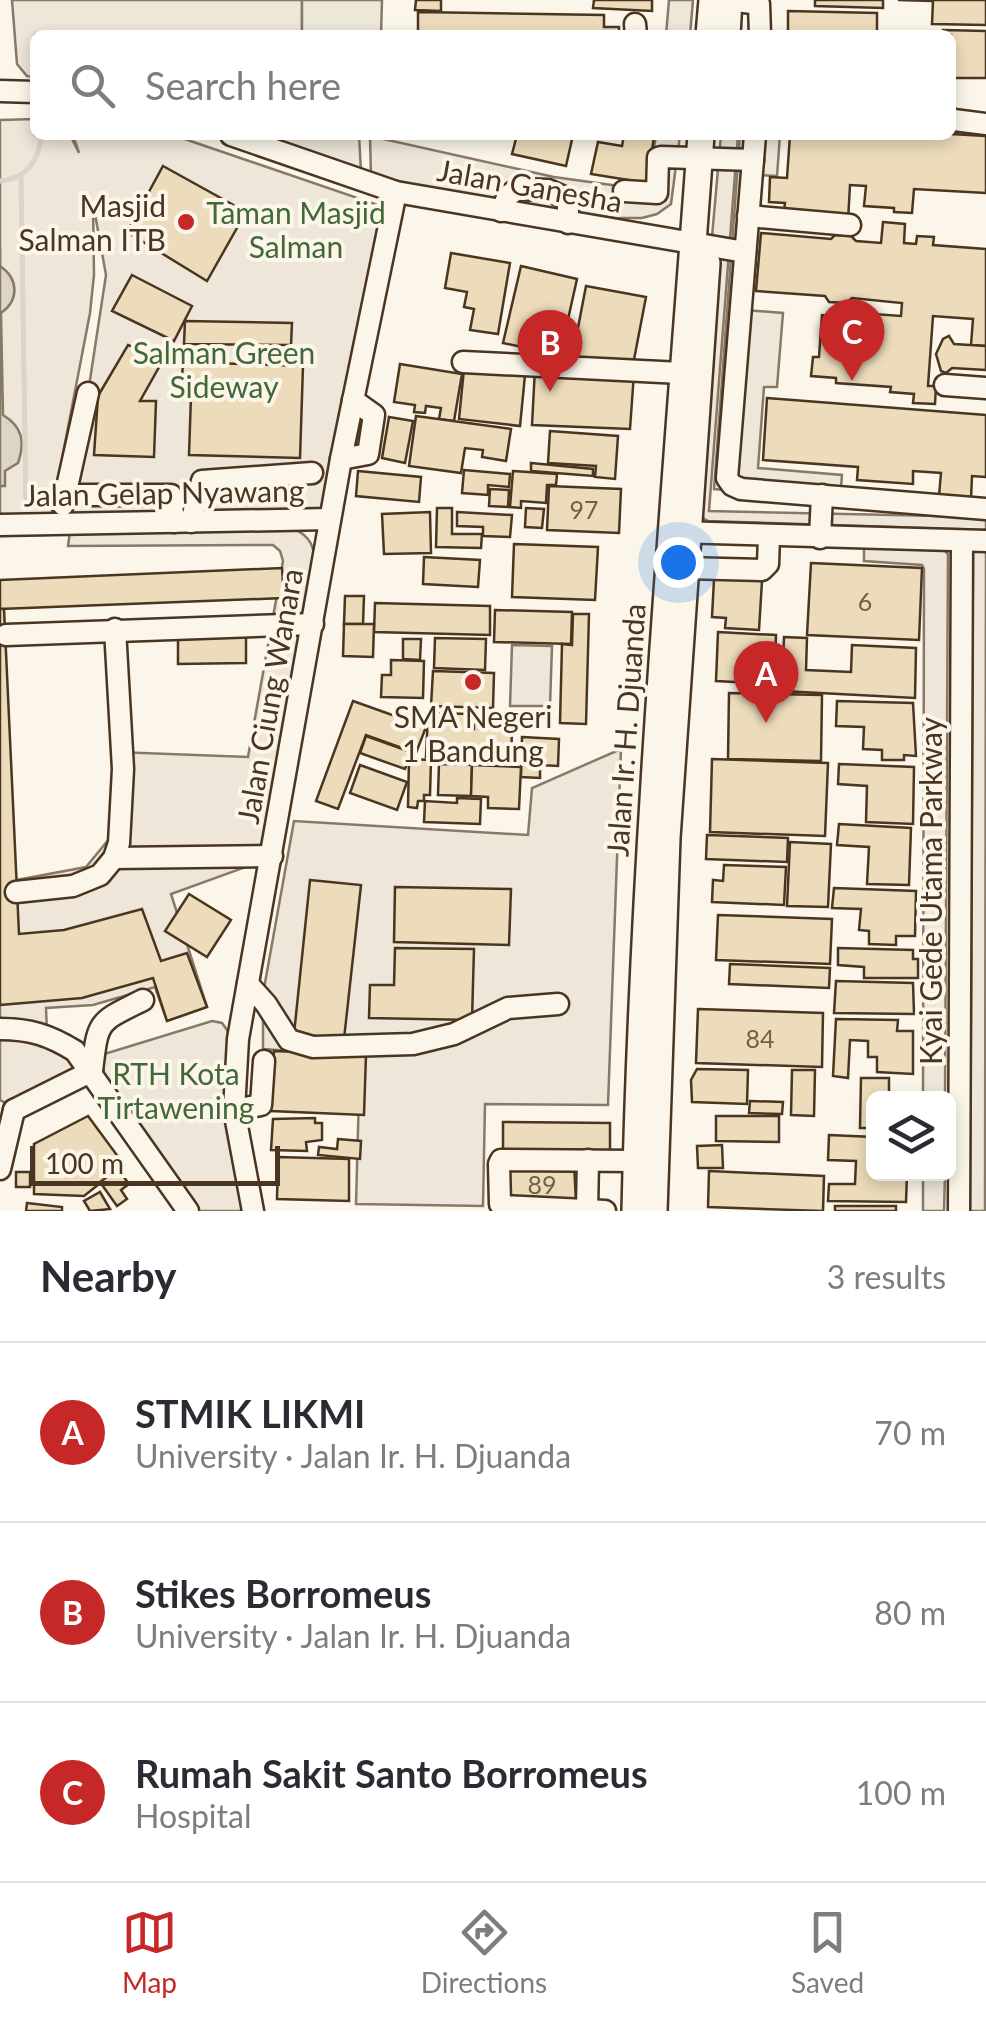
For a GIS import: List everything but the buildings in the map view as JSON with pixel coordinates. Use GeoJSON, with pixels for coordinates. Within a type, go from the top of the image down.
{"type":"FeatureCollection","features":[{"type":"Feature","properties":{"kind":"main road"},"geometry":{"type":"LineString","coordinates":[[709,30],[712,0]]}},
{"type":"Feature","properties":{"kind":"main road"},"geometry":{"type":"LineString","coordinates":[[726,30],[729,0]]}},
{"type":"Feature","properties":{"kind":"main road","name":"Jalan Ir. H. Djuanda"},"geometry":{"type":"LineString","coordinates":[[635,1211],[650,836],[679,532],[718,249],[709,146]]}},
{"type":"Feature","properties":{"kind":"main road","name":"Jalan Ir. H. Djuanda"},"geometry":{"type":"LineString","coordinates":[[654,1211],[667,838],[685,568],[679,532],[680,373],[718,249]]}},
{"type":"Feature","properties":{"kind":"street"},"geometry":{"type":"LineString","coordinates":[[729,0],[759,4],[760,30]]}},
{"type":"Feature","properties":{"kind":"street"},"geometry":{"type":"LineString","coordinates":[[0,91],[30,92]]}},
{"type":"Feature","properties":{"kind":"street"},"geometry":{"type":"LineString","coordinates":[[956,120],[986,124]]}},
{"type":"Feature","properties":{"kind":"street","name":"Jalan Ganesha"},"geometry":{"type":"LineString","coordinates":[[245,140],[396,192],[718,249]]}},
{"type":"Feature","properties":{"kind":"street"},"geometry":{"type":"LineString","coordinates":[[755,140],[748,216],[718,249],[727,478],[741,489],[986,509]]}},
{"type":"Feature","properties":{"kind":"street"},"geometry":{"type":"LineString","coordinates":[[624,192],[657,193],[661,156],[709,146],[753,160]]}},
{"type":"Feature","properties":{"kind":"street"},"geometry":{"type":"LineString","coordinates":[[502,211],[508,196],[517,189],[551,180],[568,199],[568,223]]}},
{"type":"Feature","properties":{"kind":"street","name":"Jalan Ciung Wanara"},"geometry":{"type":"LineString","coordinates":[[254,1211],[234,1110],[236,1054],[340,459],[396,192]]}},
{"type":"Feature","properties":{"kind":"street"},"geometry":{"type":"LineString","coordinates":[[748,216],[850,226]]}},
{"type":"Feature","properties":{"kind":"street"},"geometry":{"type":"LineString","coordinates":[[463,362],[680,373]]}},
{"type":"Feature","properties":{"kind":"street"},"geometry":{"type":"LineString","coordinates":[[945,385],[986,388]]}},
{"type":"Feature","properties":{"kind":"street"},"geometry":{"type":"LineString","coordinates":[[58,521],[88,392]]}},
{"type":"Feature","properties":{"kind":"street"},"geometry":{"type":"LineString","coordinates":[[182,522],[202,481],[209,478],[312,472]]}},
{"type":"Feature","properties":{"kind":"street"},"geometry":{"type":"LineString","coordinates":[[65,495],[170,495],[182,522]]}},
{"type":"Feature","properties":{"kind":"street"},"geometry":{"type":"LineString","coordinates":[[820,538],[822,495]]}},
{"type":"Feature","properties":{"kind":"street","name":"Jalan Gelap Nyawang"},"geometry":{"type":"LineString","coordinates":[[0,525],[330,519]]}},
{"type":"Feature","properties":{"kind":"street"},"geometry":{"type":"LineString","coordinates":[[679,532],[986,541]]}},
{"type":"Feature","properties":{"kind":"street"},"geometry":{"type":"LineString","coordinates":[[685,568],[762,570],[768,564],[769,536]]}},
{"type":"Feature","properties":{"kind":"street","name":"Kyai Gede Utama Parkway"},"geometry":{"type":"LineString","coordinates":[[959,1211],[962,541]]}},
{"type":"Feature","properties":{"kind":"street"},"geometry":{"type":"LineString","coordinates":[[6,635],[313,624]]}},
{"type":"Feature","properties":{"kind":"street"},"geometry":{"type":"LineString","coordinates":[[16,892],[72,886],[100,875],[120,843],[123,769],[115,629]]}},
{"type":"Feature","properties":{"kind":"street"},"geometry":{"type":"LineString","coordinates":[[114,858],[272,856]]}},
{"type":"Feature","properties":{"kind":"street"},"geometry":{"type":"LineString","coordinates":[[248,984],[289,1040],[313,1047],[414,1044],[454,1034],[508,1008],[558,1004]]}},
{"type":"Feature","properties":{"kind":"street"},"geometry":{"type":"LineString","coordinates":[[92,1071],[97,1030],[102,1023],[143,1000]]}},
{"type":"Feature","properties":{"kind":"street"},"geometry":{"type":"LineString","coordinates":[[0,1029],[27,1029],[52,1036],[74,1051],[92,1071],[184,1210]]}},
{"type":"Feature","properties":{"kind":"street"},"geometry":{"type":"LineString","coordinates":[[234,1110],[261,1105],[264,1061]]}},
{"type":"Feature","properties":{"kind":"street"},"geometry":{"type":"LineString","coordinates":[[0,1170],[7,1107],[92,1071]]}},
{"type":"Feature","properties":{"kind":"street"},"geometry":{"type":"LineString","coordinates":[[605,1211],[502,1206],[498,1179],[501,1160],[636,1161]]}},
{"type":"Feature","properties":{"kind":"street"},"geometry":{"type":"LineString","coordinates":[[587,1210],[588,1160]]}},
{"type":"Feature","properties":{"kind":"green space"},"geometry":{"type":"Polygon","coordinates":[[[12,0],[302,0],[302,30],[30,30],[30,76],[17,64],[12,0]]]}},
{"type":"Feature","properties":{"kind":"green space"},"geometry":{"type":"Polygon","coordinates":[[[669,0],[693,0],[690,30],[666,30],[669,0]]]}},
{"type":"Feature","properties":{"kind":"green space","name":"Salman Green Sideway"},"geometry":{"type":"Polygon","coordinates":[[[30,119],[30,140],[72,140],[79,153],[75,140],[188,140],[381,206],[353,400],[330,519],[58,521],[88,393],[106,275],[93,203],[90,313],[51,516],[0,524],[0,120],[30,119]]]}},
{"type":"Feature","properties":{"kind":"green space"},"geometry":{"type":"Polygon","coordinates":[[[275,140],[359,140],[361,172],[275,140]]]}},
{"type":"Feature","properties":{"kind":"green space"},"geometry":{"type":"Polygon","coordinates":[[[370,140],[388,140],[554,177],[648,190],[655,140],[679,140],[671,204],[642,218],[615,218],[415,188],[371,177],[370,140]]]}},
{"type":"Feature","properties":{"kind":"green space"},"geometry":{"type":"Polygon","coordinates":[[[721,140],[738,140],[709,511],[986,517],[986,530],[708,521],[698,515],[703,339],[721,140]]]}},
{"type":"Feature","properties":{"kind":"green space"},"geometry":{"type":"Polygon","coordinates":[[[287,526],[308,539],[315,562],[265,860],[171,894],[207,1007],[167,1021],[155,987],[93,1005],[46,1008],[47,1032],[0,1027],[0,883],[86,867],[114,833],[117,752],[248,757],[283,561],[273,545],[68,546],[70,531],[287,526]]]}},
{"type":"Feature","properties":{"kind":"green space"},"geometry":{"type":"Polygon","coordinates":[[[864,545],[943,549],[948,554],[945,1091],[923,1091],[924,569],[922,565],[864,561],[864,545]]]}},
{"type":"Feature","properties":{"kind":"green space"},"geometry":{"type":"Polygon","coordinates":[[[986,545],[985,1211],[970,1211],[973,551],[986,545]]]}},
{"type":"Feature","properties":{"kind":"green space"},"geometry":{"type":"Polygon","coordinates":[[[512,645],[552,646],[550,706],[510,706],[512,645]]]}},
{"type":"Feature","properties":{"kind":"green space"},"geometry":{"type":"Polygon","coordinates":[[[621,749],[608,1105],[485,1104],[483,1206],[356,1204],[360,1056],[263,1049],[263,994],[294,821],[528,835],[532,788],[621,749]]]}},
{"type":"Feature","properties":{"kind":"green space","name":"RTH Kota Tirtawening"},"geometry":{"type":"Polygon","coordinates":[[[212,1021],[222,1023],[232,1037],[247,1211],[196,1211],[97,1066],[101,1055],[212,1021]]]}},
{"type":"Feature","properties":{"kind":"green space"},"geometry":{"type":"Polygon","coordinates":[[[0,1034],[51,1039],[85,1069],[12,1106],[0,1100],[0,1034]]]}},
{"type":"Feature","properties":{"kind":"green space"},"geometry":{"type":"Polygon","coordinates":[[[923,1181],[945,1181],[944,1211],[923,1211],[923,1181]]]}},
{"type":"Feature","properties":{"kind":"shaded area"},"geometry":{"type":"Polygon","coordinates":[[[302,0],[382,0],[381,30],[302,30],[302,0]]]}},
{"type":"Feature","properties":{"kind":"shaded area"},"geometry":{"type":"Polygon","coordinates":[[[740,140],[780,140],[777,176],[755,175],[745,310],[783,313],[777,387],[764,387],[758,468],[842,475],[840,499],[714,489],[740,140]]]}},
{"type":"Feature","properties":{"kind":"shaded area"},"geometry":{"type":"Polygon","coordinates":[[[0,266],[14,289],[11,302],[1,313],[3,415],[15,425],[22,442],[18,463],[5,471],[5,486],[0,486],[0,266]]]}},
{"type":"Feature","properties":{"kind":"waterway"},"geometry":{"type":"LineString","coordinates":[[0,181],[18,176],[30,167],[41,140]]}},
{"type":"Feature","properties":{"kind":"waterway"},"geometry":{"type":"LineString","coordinates":[[21,176],[26,508]]}},
{"type":"Feature","properties":{"kind":"place","name":"Masjid Salman ITB"},"geometry":{"type":"Point","coordinates":[186,222]}},
{"type":"Feature","properties":{"kind":"place","name":"Rumah Sakit Santo Borromeus"},"geometry":{"type":"Point","coordinates":[852,381]}},
{"type":"Feature","properties":{"kind":"place","name":"Stikes Borromeus"},"geometry":{"type":"Point","coordinates":[550,392]}},
{"type":"Feature","properties":{"kind":"place","name":"SMA Negeri 1 Bandung"},"geometry":{"type":"Point","coordinates":[473,682]}},
{"type":"Feature","properties":{"kind":"place","name":"STMIK LIKMI"},"geometry":{"type":"Point","coordinates":[766,723]}},
{"type":"Feature","properties":{"kind":"park label","name":"Taman Masjid Salman"},"geometry":{"type":"Point","coordinates":[296,229]}}]}
